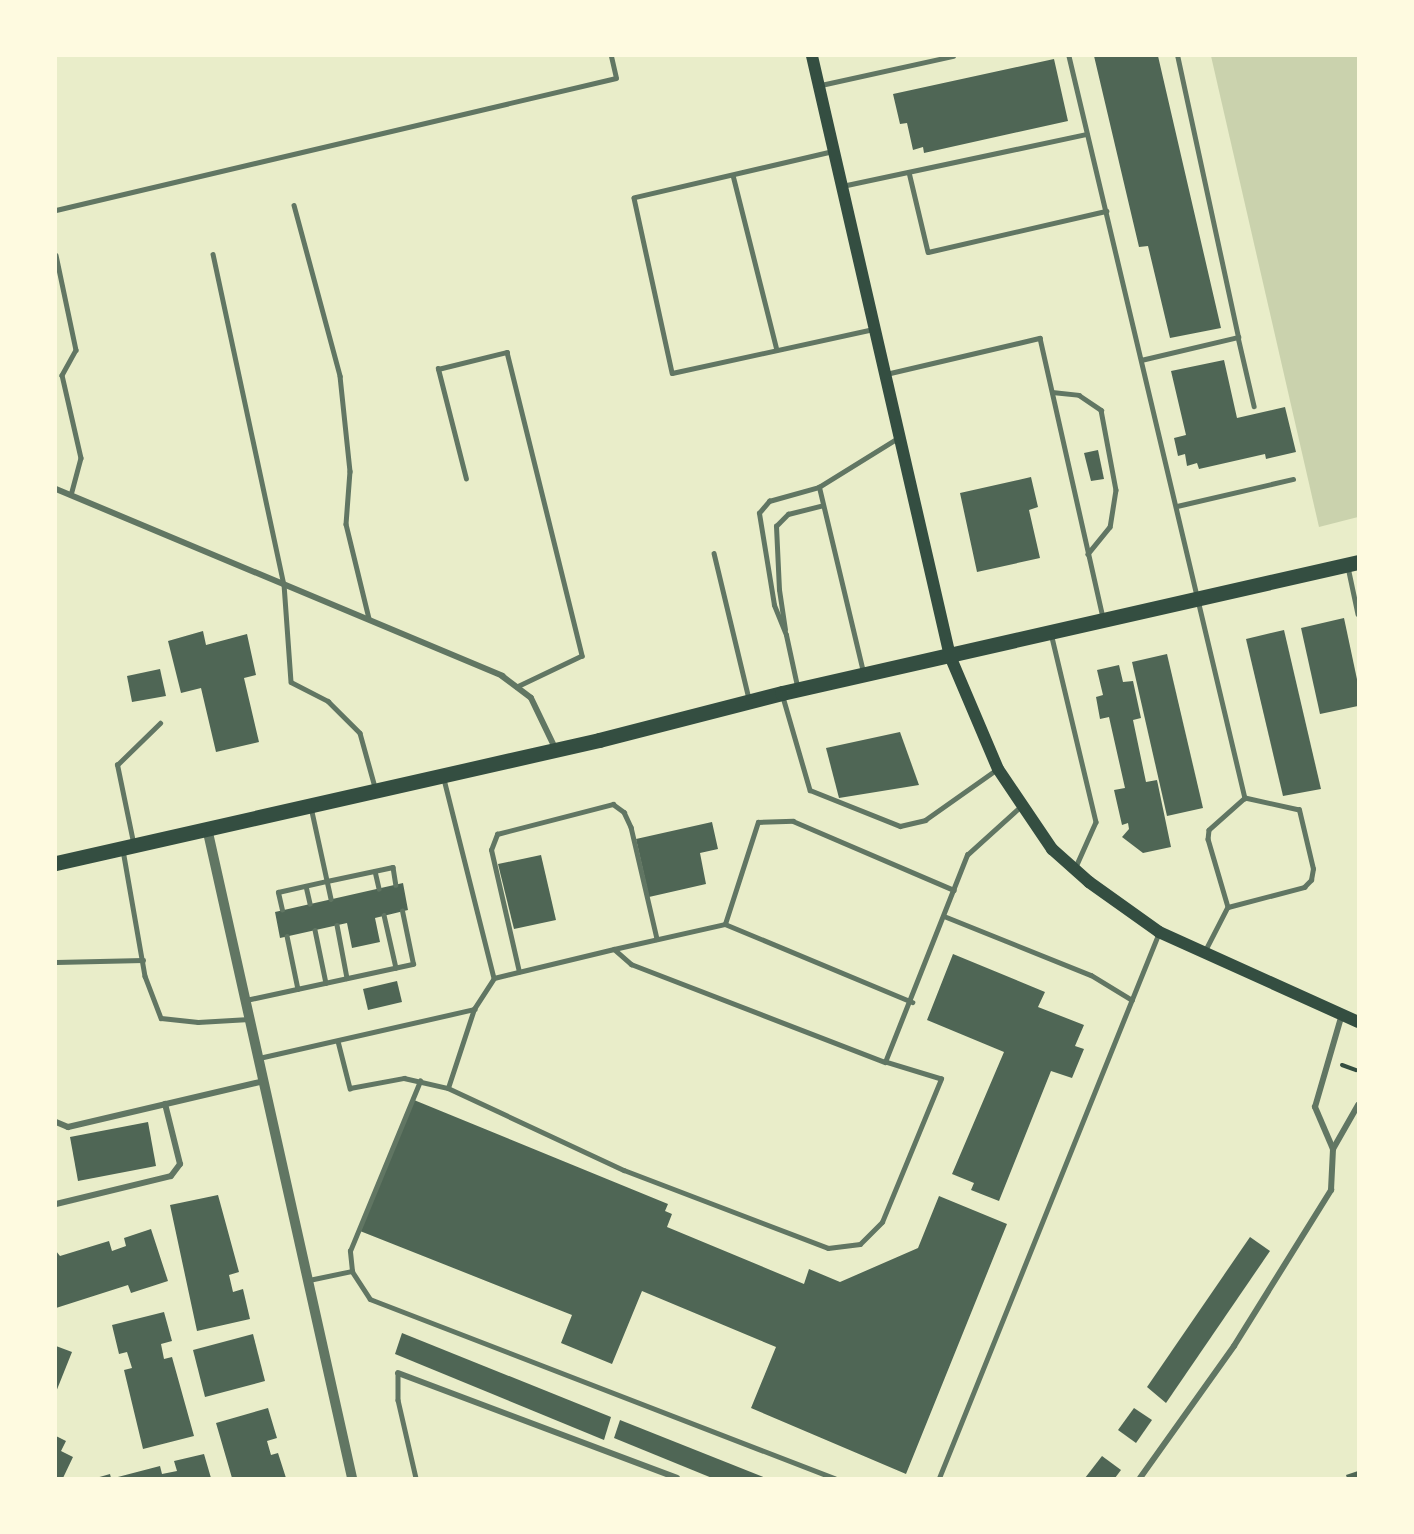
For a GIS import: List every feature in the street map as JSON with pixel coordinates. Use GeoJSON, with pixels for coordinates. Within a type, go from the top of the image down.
{"type":"FeatureCollection","features":[{"type":"Feature","properties":{"kind":"main road"},"geometry":{"type":"LineString","coordinates":[[812,56],[950,656],[998,769],[1052,849],[1159,932],[1359,1022]]}},
{"type":"Feature","properties":{"kind":"main road"},"geometry":{"type":"LineString","coordinates":[[56,863],[556,750],[790,692],[1353,563]]}},
{"type":"Feature","properties":{"kind":"street"},"geometry":{"type":"LineString","coordinates":[[56,489],[369,618],[502,676],[531,698],[556,750]]}},
{"type":"Feature","properties":{"kind":"street"},"geometry":{"type":"LineString","coordinates":[[207,828],[352,1479]]}},
{"type":"Feature","properties":{"kind":"street"},"geometry":{"type":"LineString","coordinates":[[1140,1479],[1234,1346],[1331,1190],[1333,1149],[1315,1107],[1342,1014]]}},
{"type":"Feature","properties":{"kind":"street"},"geometry":{"type":"LineString","coordinates":[[56,1122],[69,1127],[264,1081]]}},
{"type":"Feature","properties":{"kind":"street"},"geometry":{"type":"LineString","coordinates":[[56,1204],[171,1176],[180,1164],[165,1104]]}},
{"type":"Feature","properties":{"kind":"street"},"geometry":{"type":"LineString","coordinates":[[1333,1149],[1359,1105]]}},
{"type":"Feature","properties":{"kind":"street"},"geometry":{"type":"LineString","coordinates":[[398,1373],[676,1479]]}},
{"type":"Feature","properties":{"kind":"lane"},"geometry":{"type":"LineString","coordinates":[[56,210],[616,78],[611,56]]}},
{"type":"Feature","properties":{"kind":"lane"},"geometry":{"type":"LineString","coordinates":[[819,85],[953,56]]}},
{"type":"Feature","properties":{"kind":"lane"},"geometry":{"type":"LineString","coordinates":[[1069,56],[1200,598],[1245,798]]}},
{"type":"Feature","properties":{"kind":"lane"},"geometry":{"type":"LineString","coordinates":[[1177,56],[1254,406]]}},
{"type":"Feature","properties":{"kind":"lane"},"geometry":{"type":"LineString","coordinates":[[842,186],[1087,134]]}},
{"type":"Feature","properties":{"kind":"lane"},"geometry":{"type":"LineString","coordinates":[[834,151],[634,198],[672,374],[875,329]]}},
{"type":"Feature","properties":{"kind":"lane"},"geometry":{"type":"LineString","coordinates":[[909,172],[928,252],[1106,211]]}},
{"type":"Feature","properties":{"kind":"lane"},"geometry":{"type":"LineString","coordinates":[[733,175],[777,350]]}},
{"type":"Feature","properties":{"kind":"lane"},"geometry":{"type":"LineString","coordinates":[[294,205],[340,376],[350,471],[346,524],[369,618]]}},
{"type":"Feature","properties":{"kind":"lane"},"geometry":{"type":"LineString","coordinates":[[213,254],[284,584],[291,682],[336,707],[360,733],[376,790]]}},
{"type":"Feature","properties":{"kind":"lane"},"geometry":{"type":"LineString","coordinates":[[56,255],[76,350],[62,375],[81,458],[71,495]]}},
{"type":"Feature","properties":{"kind":"lane"},"geometry":{"type":"LineString","coordinates":[[1141,360],[1238,337]]}},
{"type":"Feature","properties":{"kind":"lane"},"geometry":{"type":"LineString","coordinates":[[886,374],[1040,338],[1104,620]]}},
{"type":"Feature","properties":{"kind":"lane"},"geometry":{"type":"LineString","coordinates":[[466,479],[438,369],[507,352],[582,657],[517,687]]}},
{"type":"Feature","properties":{"kind":"lane"},"geometry":{"type":"LineString","coordinates":[[1052,392],[1079,394],[1101,410],[1116,490],[1110,526],[1088,554]]}},
{"type":"Feature","properties":{"kind":"lane"},"geometry":{"type":"LineString","coordinates":[[786,635],[774,605],[759,513],[769,501],[819,487],[900,437]]}},
{"type":"Feature","properties":{"kind":"lane"},"geometry":{"type":"LineString","coordinates":[[1177,506],[1293,479]]}},
{"type":"Feature","properties":{"kind":"lane"},"geometry":{"type":"LineString","coordinates":[[819,487],[864,675]]}},
{"type":"Feature","properties":{"kind":"lane"},"geometry":{"type":"LineString","coordinates":[[823,505],[788,514],[776,526],[790,692],[810,790],[900,826],[925,820],[998,769]]}},
{"type":"Feature","properties":{"kind":"lane"},"geometry":{"type":"LineString","coordinates":[[714,553],[750,702]]}},
{"type":"Feature","properties":{"kind":"lane"},"geometry":{"type":"LineString","coordinates":[[1353,563],[1359,614]]}},
{"type":"Feature","properties":{"kind":"lane"},"geometry":{"type":"LineString","coordinates":[[1051,632],[1096,822],[1075,869]]}},
{"type":"Feature","properties":{"kind":"lane"},"geometry":{"type":"LineString","coordinates":[[160,723],[117,765],[143,960],[160,1018],[198,1022],[250,1019]]}},
{"type":"Feature","properties":{"kind":"lane"},"geometry":{"type":"LineString","coordinates":[[443,775],[494,978]]}},
{"type":"Feature","properties":{"kind":"lane"},"geometry":{"type":"LineString","coordinates":[[1205,953],[1228,907],[1208,839],[1209,830],[1245,798]]}},
{"type":"Feature","properties":{"kind":"lane"},"geometry":{"type":"LineString","coordinates":[[1228,907],[1304,887],[1311,880],[1313,869],[1299,810],[1245,798]]}},
{"type":"Feature","properties":{"kind":"lane"},"geometry":{"type":"LineString","coordinates":[[519,972],[491,850],[497,834],[613,804],[624,812],[631,827],[657,939]]}},
{"type":"Feature","properties":{"kind":"lane"},"geometry":{"type":"LineString","coordinates":[[311,805],[331,899]]}},
{"type":"Feature","properties":{"kind":"lane"},"geometry":{"type":"LineString","coordinates":[[885,1062],[912,1002],[967,855],[1021,806]]}},
{"type":"Feature","properties":{"kind":"lane"},"geometry":{"type":"LineString","coordinates":[[725,924],[758,822],[793,822],[954,890]]}},
{"type":"Feature","properties":{"kind":"lane"},"geometry":{"type":"LineString","coordinates":[[282,910],[278,892],[327,881],[393,867],[396,885]]}},
{"type":"Feature","properties":{"kind":"lane"},"geometry":{"type":"LineString","coordinates":[[375,871],[378,889]]}},
{"type":"Feature","properties":{"kind":"lane"},"geometry":{"type":"LineString","coordinates":[[306,886],[310,904]]}},
{"type":"Feature","properties":{"kind":"lane"},"geometry":{"type":"LineString","coordinates":[[246,1000],[413,964],[402,911]]}},
{"type":"Feature","properties":{"kind":"lane"},"geometry":{"type":"LineString","coordinates":[[384,915],[396,968]]}},
{"type":"Feature","properties":{"kind":"lane"},"geometry":{"type":"LineString","coordinates":[[944,916],[1091,975],[1132,1000]]}},
{"type":"Feature","properties":{"kind":"lane"},"geometry":{"type":"LineString","coordinates":[[448,1088],[474,1009],[494,978],[725,924],[912,1002]]}},
{"type":"Feature","properties":{"kind":"lane"},"geometry":{"type":"LineString","coordinates":[[337,926],[347,978]]}},
{"type":"Feature","properties":{"kind":"lane"},"geometry":{"type":"LineString","coordinates":[[315,930],[326,983]]}},
{"type":"Feature","properties":{"kind":"lane"},"geometry":{"type":"LineString","coordinates":[[939,1479],[1159,932]]}},
{"type":"Feature","properties":{"kind":"lane"},"geometry":{"type":"LineString","coordinates":[[287,936],[298,989]]}},
{"type":"Feature","properties":{"kind":"lane"},"geometry":{"type":"LineString","coordinates":[[338,1041],[350,1088],[404,1078],[448,1088],[624,1170],[828,1248],[860,1245],[882,1222],[941,1080],[885,1062],[631,964],[614,949]]}},
{"type":"Feature","properties":{"kind":"lane"},"geometry":{"type":"LineString","coordinates":[[56,962],[143,960]]}},
{"type":"Feature","properties":{"kind":"lane"},"geometry":{"type":"LineString","coordinates":[[259,1058],[474,1009]]}},
{"type":"Feature","properties":{"kind":"lane"},"geometry":{"type":"LineString","coordinates":[[420,1081],[350,1251],[352,1271],[370,1299],[835,1479]]}},
{"type":"Feature","properties":{"kind":"lane"},"geometry":{"type":"LineString","coordinates":[[308,1280],[352,1271]]}},
{"type":"Feature","properties":{"kind":"lane"},"geometry":{"type":"LineString","coordinates":[[398,1373],[398,1400],[416,1479]]}},
{"type":"Feature","properties":{"kind":"path"},"geometry":{"type":"LineString","coordinates":[[1339,1064],[1356,1070]]}},
{"type":"Feature","properties":{"kind":"green space"},"geometry":{"type":"Polygon","coordinates":[[[1211,56],[1358,56],[1358,517],[1319,527],[1211,56]]]}},
{"type":"Feature","properties":{"kind":"building"},"geometry":{"type":"Polygon","coordinates":[[[1094,56],[1158,56],[1221,328],[1170,338],[1148,246],[1139,247],[1094,56]]]}},
{"type":"Feature","properties":{"kind":"building"},"geometry":{"type":"Polygon","coordinates":[[[1054,59],[1068,121],[924,153],[923,147],[913,150],[907,123],[900,124],[893,94],[1054,59]]]}},
{"type":"Feature","properties":{"kind":"building"},"geometry":{"type":"Polygon","coordinates":[[[1224,360],[1237,418],[1285,407],[1296,452],[1266,459],[1265,454],[1199,469],[1197,463],[1187,466],[1185,454],[1178,456],[1174,438],[1186,435],[1171,371],[1224,360]]]}},
{"type":"Feature","properties":{"kind":"building"},"geometry":{"type":"Polygon","coordinates":[[[1098,450],[1104,479],[1091,481],[1084,453],[1098,450]]]}},
{"type":"Feature","properties":{"kind":"building"},"geometry":{"type":"Polygon","coordinates":[[[1031,477],[1038,507],[1029,510],[1040,558],[977,572],[960,493],[1031,477]]]}},
{"type":"Feature","properties":{"kind":"building"},"geometry":{"type":"Polygon","coordinates":[[[1344,618],[1358,684],[1358,706],[1320,714],[1301,628],[1344,618]]]}},
{"type":"Feature","properties":{"kind":"building"},"geometry":{"type":"Polygon","coordinates":[[[1284,630],[1321,789],[1283,796],[1246,639],[1284,630]]]}},
{"type":"Feature","properties":{"kind":"building"},"geometry":{"type":"Polygon","coordinates":[[[203,631],[206,645],[247,634],[256,675],[244,678],[259,742],[216,752],[201,688],[181,693],[168,641],[203,631]]]}},
{"type":"Feature","properties":{"kind":"building"},"geometry":{"type":"Polygon","coordinates":[[[1167,654],[1203,808],[1167,816],[1132,662],[1167,654]]]}},
{"type":"Feature","properties":{"kind":"building"},"geometry":{"type":"Polygon","coordinates":[[[1119,665],[1123,682],[1133,681],[1141,718],[1133,720],[1146,782],[1157,780],[1171,847],[1143,853],[1122,837],[1129,829],[1128,823],[1122,825],[1114,790],[1125,788],[1109,717],[1100,719],[1096,697],[1103,695],[1097,670],[1119,665]]]}},
{"type":"Feature","properties":{"kind":"building"},"geometry":{"type":"Polygon","coordinates":[[[160,669],[166,696],[132,702],[127,676],[160,669]]]}},
{"type":"Feature","properties":{"kind":"building"},"geometry":{"type":"Polygon","coordinates":[[[900,732],[919,785],[839,798],[826,748],[900,732]]]}},
{"type":"Feature","properties":{"kind":"building"},"geometry":{"type":"Polygon","coordinates":[[[712,822],[718,849],[700,853],[706,884],[649,897],[636,839],[712,822]]]}},
{"type":"Feature","properties":{"kind":"building"},"geometry":{"type":"Polygon","coordinates":[[[541,855],[556,920],[514,929],[498,864],[541,855]]]}},
{"type":"Feature","properties":{"kind":"building"},"geometry":{"type":"Polygon","coordinates":[[[403,883],[408,910],[375,918],[380,942],[352,948],[347,923],[280,938],[275,912],[403,883]]]}},
{"type":"Feature","properties":{"kind":"building"},"geometry":{"type":"Polygon","coordinates":[[[953,954],[1045,992],[1038,1007],[1084,1025],[1075,1046],[1084,1049],[1072,1078],[1051,1071],[999,1201],[971,1190],[974,1183],[952,1174],[1004,1052],[927,1020],[953,954]]]}},
{"type":"Feature","properties":{"kind":"building"},"geometry":{"type":"Polygon","coordinates":[[[397,981],[402,1002],[368,1010],[363,989],[397,981]]]}},
{"type":"Feature","properties":{"kind":"building"},"geometry":{"type":"Polygon","coordinates":[[[414,1100],[668,1204],[665,1211],[672,1214],[667,1227],[804,1284],[809,1269],[840,1282],[918,1248],[939,1196],[1007,1224],[906,1474],[751,1408],[776,1347],[642,1291],[612,1364],[561,1343],[572,1315],[360,1231],[414,1100]]]}},
{"type":"Feature","properties":{"kind":"building"},"geometry":{"type":"Polygon","coordinates":[[[148,1122],[156,1166],[78,1181],[70,1137],[148,1122]]]}},
{"type":"Feature","properties":{"kind":"building"},"geometry":{"type":"Polygon","coordinates":[[[218,1195],[239,1272],[229,1275],[233,1292],[243,1289],[250,1319],[197,1331],[170,1205],[218,1195]]]}},
{"type":"Feature","properties":{"kind":"building"},"geometry":{"type":"Polygon","coordinates":[[[151,1229],[168,1281],[131,1293],[128,1285],[56,1308],[56,1251],[60,1256],[109,1241],[112,1251],[126,1246],[124,1238],[151,1229]]]}},
{"type":"Feature","properties":{"kind":"building"},"geometry":{"type":"Polygon","coordinates":[[[1250,1237],[1270,1251],[1166,1403],[1147,1387],[1250,1237]]]}},
{"type":"Feature","properties":{"kind":"building"},"geometry":{"type":"Polygon","coordinates":[[[164,1312],[172,1341],[161,1344],[164,1359],[172,1357],[194,1436],[143,1449],[124,1370],[132,1368],[127,1352],[119,1354],[112,1325],[164,1312]]]}},
{"type":"Feature","properties":{"kind":"building"},"geometry":{"type":"Polygon","coordinates":[[[402,1333],[611,1417],[604,1440],[395,1354],[402,1333]]]}},
{"type":"Feature","properties":{"kind":"building"},"geometry":{"type":"Polygon","coordinates":[[[253,1334],[265,1381],[205,1397],[193,1350],[253,1334]]]}},
{"type":"Feature","properties":{"kind":"building"},"geometry":{"type":"Polygon","coordinates":[[[56,1346],[72,1352],[56,1392],[56,1346]]]}},
{"type":"Feature","properties":{"kind":"building"},"geometry":{"type":"Polygon","coordinates":[[[268,1408],[277,1438],[267,1441],[271,1455],[278,1453],[286,1478],[232,1478],[216,1423],[268,1408]]]}},
{"type":"Feature","properties":{"kind":"building"},"geometry":{"type":"Polygon","coordinates":[[[1134,1408],[1152,1420],[1136,1443],[1118,1430],[1134,1408]]]}},
{"type":"Feature","properties":{"kind":"building"},"geometry":{"type":"Polygon","coordinates":[[[620,1420],[766,1478],[712,1478],[614,1438],[620,1420]]]}},
{"type":"Feature","properties":{"kind":"building"},"geometry":{"type":"Polygon","coordinates":[[[56,1436],[66,1441],[61,1451],[73,1457],[63,1478],[56,1478],[56,1436]]]}},
{"type":"Feature","properties":{"kind":"building"},"geometry":{"type":"Polygon","coordinates":[[[204,1454],[211,1478],[114,1478],[160,1466],[162,1474],[177,1471],[174,1461],[204,1454]]]}},
{"type":"Feature","properties":{"kind":"building"},"geometry":{"type":"Polygon","coordinates":[[[1102,1456],[1121,1470],[1115,1478],[1085,1478],[1102,1456]]]}},
{"type":"Feature","properties":{"kind":"building"},"geometry":{"type":"Polygon","coordinates":[[[1358,1471],[1358,1478],[1347,1478],[1346,1475],[1358,1471]]]}},
{"type":"Feature","properties":{"kind":"building"},"geometry":{"type":"Polygon","coordinates":[[[110,1474],[111,1478],[96,1478],[110,1474]]]}}]}
